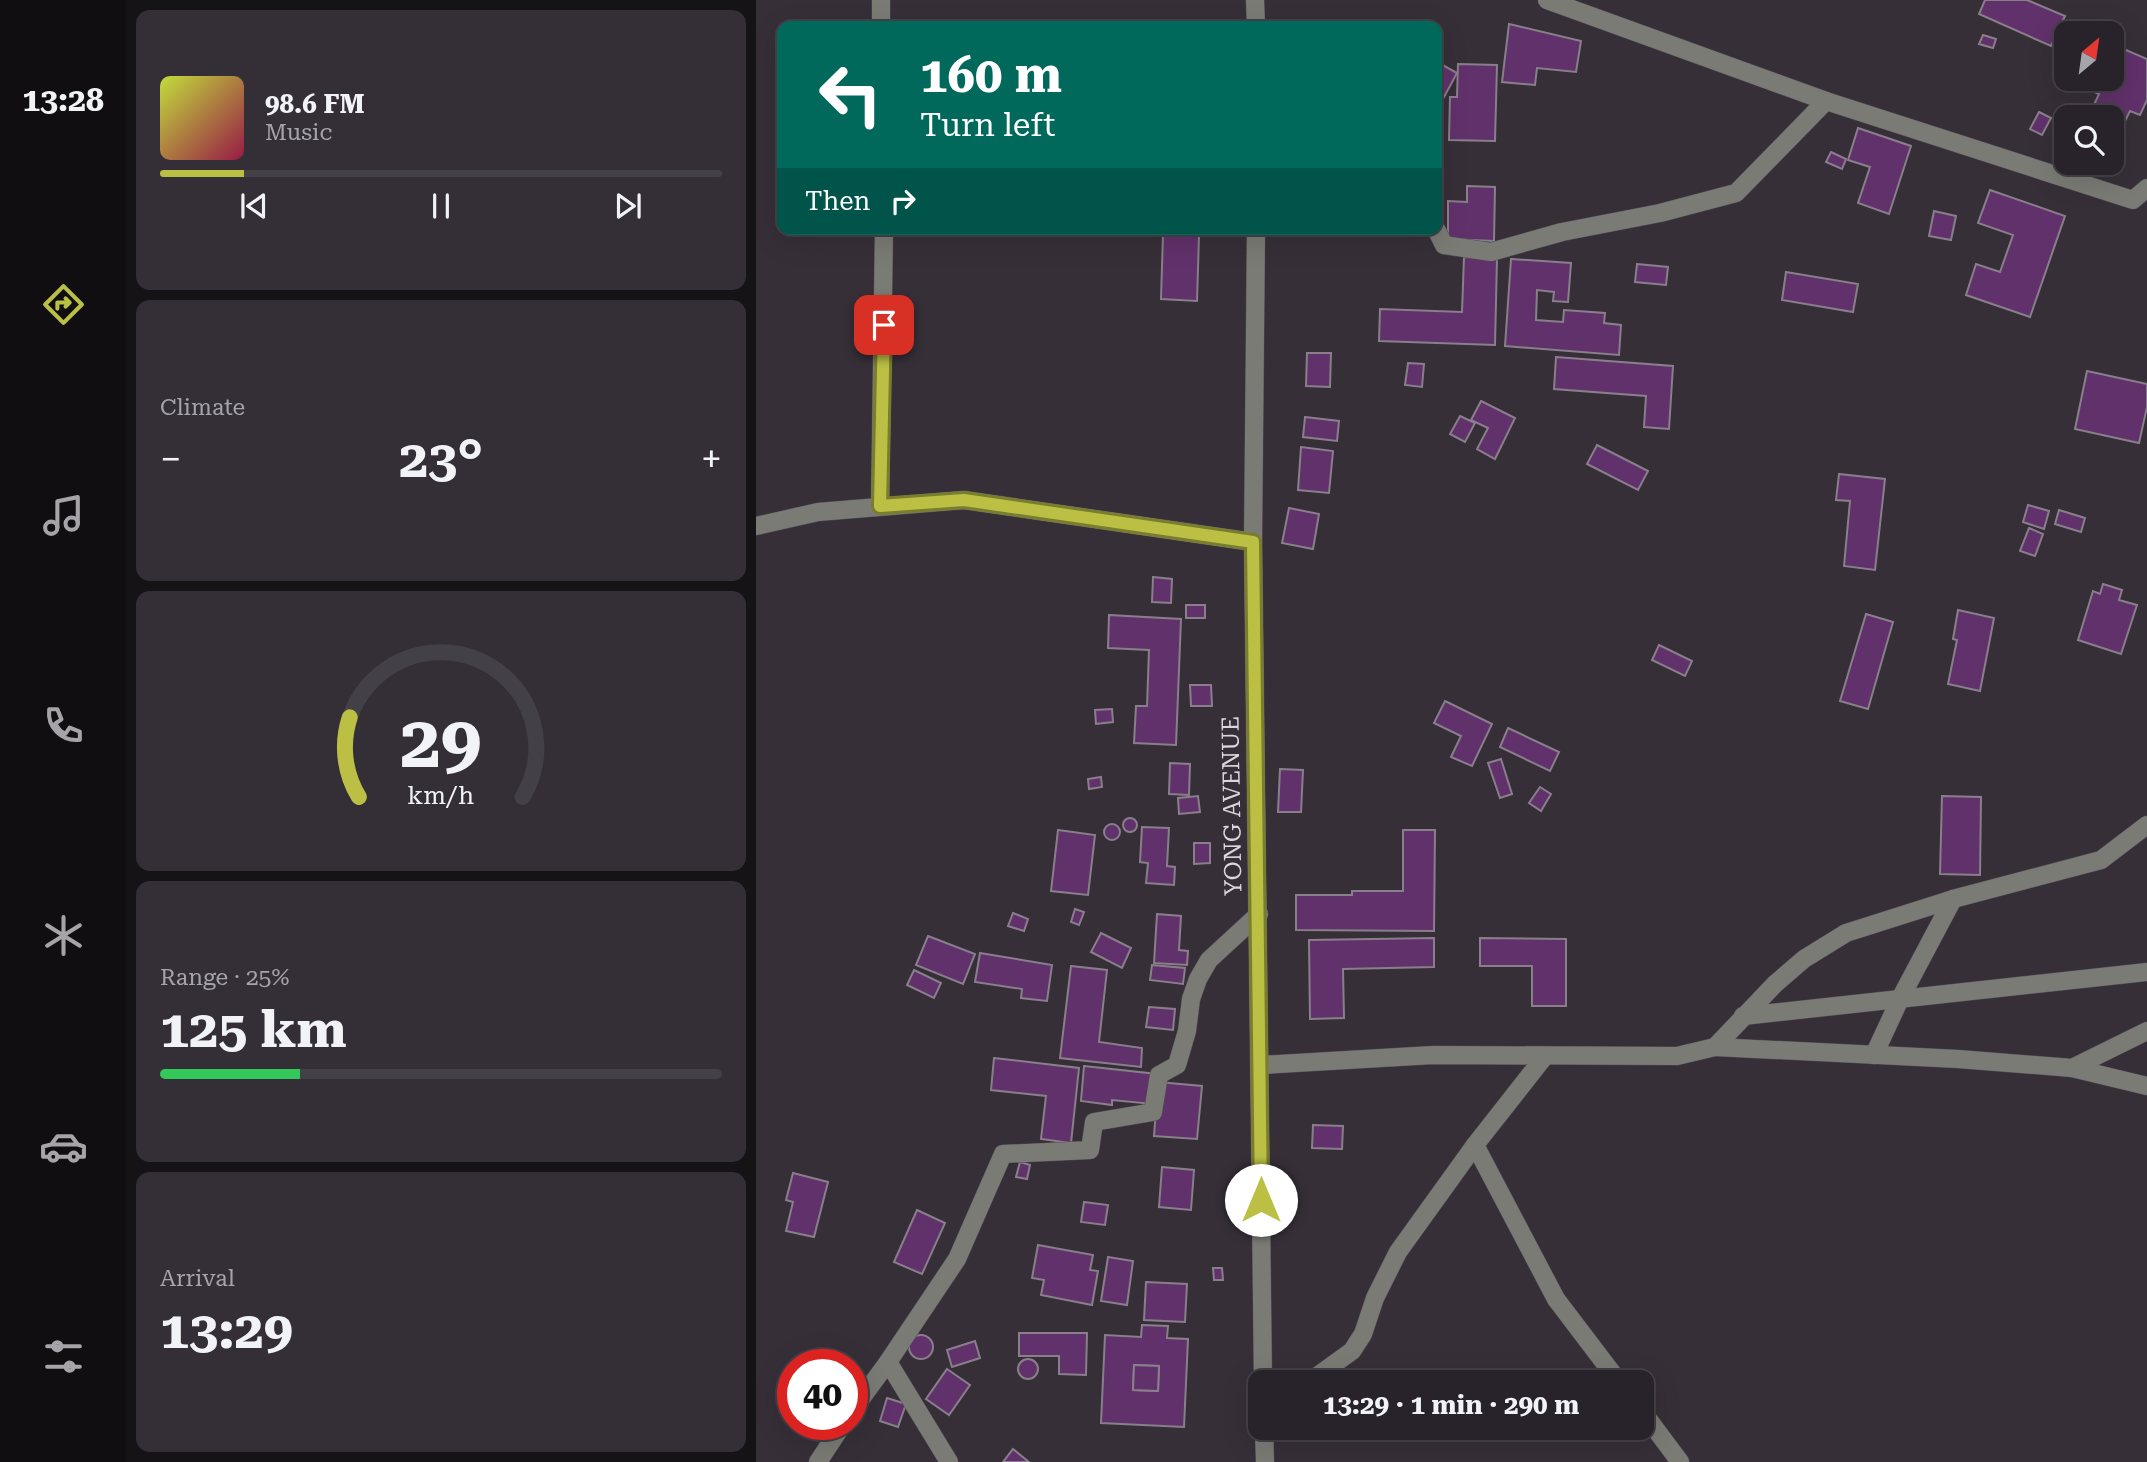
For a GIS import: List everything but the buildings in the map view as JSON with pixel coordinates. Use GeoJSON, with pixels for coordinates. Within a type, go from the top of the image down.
{"type":"FeatureCollection","features":[{"type":"Feature","properties":{"kind":"street"},"geometry":{"type":"LineString","coordinates":[[881,0],[881,21]]}},
{"type":"Feature","properties":{"kind":"street"},"geometry":{"type":"LineString","coordinates":[[1255,0],[1256,21]]}},
{"type":"Feature","properties":{"kind":"street"},"geometry":{"type":"LineString","coordinates":[[1547,0],[1825,101],[2133,200],[2147,188]]}},
{"type":"Feature","properties":{"kind":"street"},"geometry":{"type":"LineString","coordinates":[[1439,235],[1444,245],[1491,252],[1562,232],[1660,213],[1736,193],[1825,101]]}},
{"type":"Feature","properties":{"kind":"street"},"geometry":{"type":"LineString","coordinates":[[880,506],[884,235]]}},
{"type":"Feature","properties":{"kind":"street","name":"YONG AVENUE"},"geometry":{"type":"LineString","coordinates":[[1256,235],[1253,542],[1263,1370]]}},
{"type":"Feature","properties":{"kind":"street"},"geometry":{"type":"LineString","coordinates":[[756,526],[818,512],[964,500],[1253,542]]}},
{"type":"Feature","properties":{"kind":"street"},"geometry":{"type":"LineString","coordinates":[[1715,1047],[1743,1016],[1804,960],[1846,933],[1954,899],[2101,860],[2147,825]]}},
{"type":"Feature","properties":{"kind":"street"},"geometry":{"type":"LineString","coordinates":[[1874,1055],[1900,999],[1954,899]]}},
{"type":"Feature","properties":{"kind":"street"},"geometry":{"type":"LineString","coordinates":[[868,1389],[957,1259],[1003,1154],[1090,1150],[1094,1122],[1153,1112],[1159,1075],[1177,1065],[1198,979],[1209,960],[1259,914]]}},
{"type":"Feature","properties":{"kind":"street"},"geometry":{"type":"LineString","coordinates":[[1743,1016],[2147,972]]}},
{"type":"Feature","properties":{"kind":"street"},"geometry":{"type":"LineString","coordinates":[[2071,1068],[2147,1031]]}},
{"type":"Feature","properties":{"kind":"street"},"geometry":{"type":"LineString","coordinates":[[1261,1065],[1433,1055],[1677,1056],[1715,1047],[2071,1068],[2147,1086]]}},
{"type":"Feature","properties":{"kind":"street"},"geometry":{"type":"LineString","coordinates":[[1326,1370],[1352,1351],[1363,1334],[1375,1298],[1398,1252],[1475,1145],[1545,1056]]}},
{"type":"Feature","properties":{"kind":"street"},"geometry":{"type":"LineString","coordinates":[[1475,1145],[1556,1299],[1610,1370]]}},
{"type":"Feature","properties":{"kind":"street"},"geometry":{"type":"LineString","coordinates":[[888,1362],[949,1462]]}},
{"type":"Feature","properties":{"kind":"street"},"geometry":{"type":"LineString","coordinates":[[1654,1428],[1680,1462]]}},
{"type":"Feature","properties":{"kind":"street"},"geometry":{"type":"LineString","coordinates":[[818,1462],[832,1440]]}},
{"type":"Feature","properties":{"kind":"street"},"geometry":{"type":"LineString","coordinates":[[1264,1440],[1265,1462]]}},
{"type":"Feature","properties":{"kind":"route"},"geometry":{"type":"LineString","coordinates":[[884,325],[880,506],[964,500],[1253,542],[1261,1200]]}}]}
